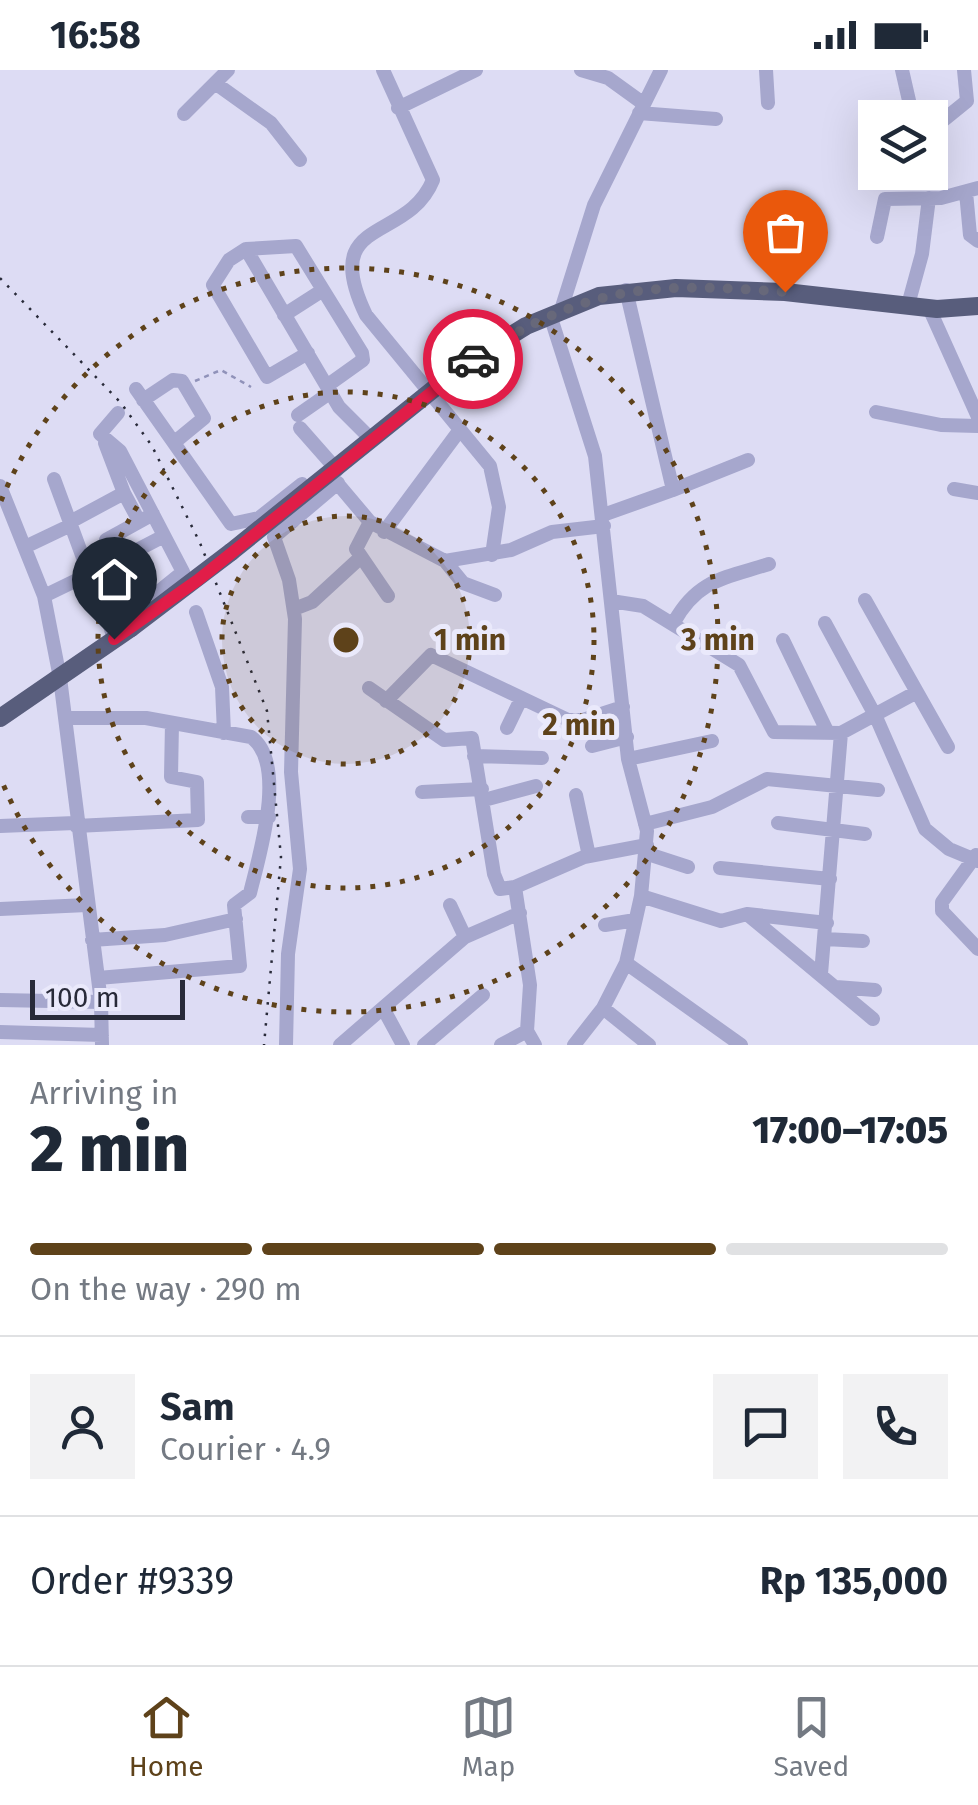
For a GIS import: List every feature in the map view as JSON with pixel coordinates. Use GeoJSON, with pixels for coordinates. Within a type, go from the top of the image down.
{"type":"FeatureCollection","features":[{"type":"Feature","properties":{"kind":"main road"},"geometry":{"type":"LineString","coordinates":[[3,714],[60,678],[335,476],[426,393],[494,345],[556,313],[626,290],[745,290],[929,308],[978,306]]}},
{"type":"Feature","properties":{"kind":"street"},"geometry":{"type":"LineString","coordinates":[[184,114],[228,70]]}},
{"type":"Feature","properties":{"kind":"street"},"geometry":{"type":"LineString","coordinates":[[383,70],[434,180],[410,209],[356,244],[356,284],[366,314],[426,393],[490,466],[497,485],[492,555]]}},
{"type":"Feature","properties":{"kind":"street"},"geometry":{"type":"LineString","coordinates":[[398,108],[476,70]]}},
{"type":"Feature","properties":{"kind":"street"},"geometry":{"type":"LineString","coordinates":[[581,70],[608,78],[642,109],[716,119]]}},
{"type":"Feature","properties":{"kind":"street"},"geometry":{"type":"LineString","coordinates":[[574,1045],[603,1008],[626,964],[641,896],[646,824],[628,759],[604,521],[592,442],[556,313],[594,205],[661,70]]}},
{"type":"Feature","properties":{"kind":"street"},"geometry":{"type":"LineString","coordinates":[[766,70],[768,103]]}},
{"type":"Feature","properties":{"kind":"street"},"geometry":{"type":"LineString","coordinates":[[902,70],[910,100]]}},
{"type":"Feature","properties":{"kind":"street"},"geometry":{"type":"LineString","coordinates":[[948,116],[967,101],[964,70]]}},
{"type":"Feature","properties":{"kind":"street"},"geometry":{"type":"LineString","coordinates":[[215,84],[270,123],[300,160]]}},
{"type":"Feature","properties":{"kind":"street"},"geometry":{"type":"LineString","coordinates":[[877,237],[883,200],[929,198],[972,190],[970,235],[978,242]]}},
{"type":"Feature","properties":{"kind":"street"},"geometry":{"type":"LineString","coordinates":[[908,305],[922,254],[929,198]]}},
{"type":"Feature","properties":{"kind":"street"},"geometry":{"type":"LineString","coordinates":[[308,354],[267,376],[213,285],[229,260],[246,249],[291,245],[301,251],[364,356],[299,422],[370,522],[445,562],[462,583],[495,595]]}},
{"type":"Feature","properties":{"kind":"street"},"geometry":{"type":"LineString","coordinates":[[246,249],[348,418],[372,440]]}},
{"type":"Feature","properties":{"kind":"street"},"geometry":{"type":"LineString","coordinates":[[284,315],[322,290]]}},
{"type":"Feature","properties":{"kind":"street"},"geometry":{"type":"LineString","coordinates":[[626,290],[674,490]]}},
{"type":"Feature","properties":{"kind":"street"},"geometry":{"type":"LineString","coordinates":[[929,308],[978,416]]}},
{"type":"Feature","properties":{"kind":"street"},"geometry":{"type":"LineString","coordinates":[[366,314],[384,312]]}},
{"type":"Feature","properties":{"kind":"street"},"geometry":{"type":"LineString","coordinates":[[176,441],[204,418],[182,381],[173,380],[139,394],[176,441],[228,522],[235,525],[258,518],[320,470],[335,476]]}},
{"type":"Feature","properties":{"kind":"street"},"geometry":{"type":"LineString","coordinates":[[876,412],[942,425],[978,426]]}},
{"type":"Feature","properties":{"kind":"street"},"geometry":{"type":"LineString","coordinates":[[100,434],[118,413]]}},
{"type":"Feature","properties":{"kind":"street"},"geometry":{"type":"LineString","coordinates":[[384,532],[459,431]]}},
{"type":"Feature","properties":{"kind":"street"},"geometry":{"type":"LineString","coordinates":[[100,434],[121,476],[124,493],[164,536],[182,576],[122,632],[102,600]]}},
{"type":"Feature","properties":{"kind":"street"},"geometry":{"type":"LineString","coordinates":[[100,434],[120,451],[146,518]]}},
{"type":"Feature","properties":{"kind":"street"},"geometry":{"type":"LineString","coordinates":[[445,562],[492,555],[545,534],[604,521],[748,460]]}},
{"type":"Feature","properties":{"kind":"street"},"geometry":{"type":"LineString","coordinates":[[286,1045],[288,954],[300,869],[291,772],[294,609],[274,537],[335,476]]}},
{"type":"Feature","properties":{"kind":"street"},"geometry":{"type":"LineString","coordinates":[[54,479],[89,574]]}},
{"type":"Feature","properties":{"kind":"street"},"geometry":{"type":"LineString","coordinates":[[0,486],[44,596],[60,678],[75,825],[101,1002],[102,1040],[0,1032]]}},
{"type":"Feature","properties":{"kind":"street"},"geometry":{"type":"LineString","coordinates":[[954,489],[978,493]]}},
{"type":"Feature","properties":{"kind":"street"},"geometry":{"type":"LineString","coordinates":[[27,546],[124,493]]}},
{"type":"Feature","properties":{"kind":"street"},"geometry":{"type":"LineString","coordinates":[[116,561],[104,536],[146,518]]}},
{"type":"Feature","properties":{"kind":"street"},"geometry":{"type":"LineString","coordinates":[[370,522],[356,545],[388,596]]}},
{"type":"Feature","properties":{"kind":"street"},"geometry":{"type":"LineString","coordinates":[[44,596],[164,536]]}},
{"type":"Feature","properties":{"kind":"street"},"geometry":{"type":"LineString","coordinates":[[294,609],[312,602],[361,557]]}},
{"type":"Feature","properties":{"kind":"street"},"geometry":{"type":"LineString","coordinates":[[674,622],[686,600],[702,586],[769,564]]}},
{"type":"Feature","properties":{"kind":"street"},"geometry":{"type":"LineString","coordinates":[[865,600],[948,747]]}},
{"type":"Feature","properties":{"kind":"street"},"geometry":{"type":"LineString","coordinates":[[612,602],[631,601],[674,622],[742,668],[771,730],[834,733],[876,716],[916,692]]}},
{"type":"Feature","properties":{"kind":"street"},"geometry":{"type":"LineString","coordinates":[[196,612],[222,687],[224,733]]}},
{"type":"Feature","properties":{"kind":"street"},"geometry":{"type":"LineString","coordinates":[[826,624],[876,716],[925,829],[949,849],[976,858],[942,902],[942,911],[978,949]]}},
{"type":"Feature","properties":{"kind":"street"},"geometry":{"type":"LineString","coordinates":[[782,640],[834,733],[837,784],[821,974]]}},
{"type":"Feature","properties":{"kind":"street"},"geometry":{"type":"LineString","coordinates":[[386,701],[428,654],[520,699],[576,721],[623,707]]}},
{"type":"Feature","properties":{"kind":"street"},"geometry":{"type":"LineString","coordinates":[[369,688],[444,740],[472,738],[496,885],[505,890],[589,856],[646,849],[688,867]]}},
{"type":"Feature","properties":{"kind":"street"},"geometry":{"type":"LineString","coordinates":[[508,728],[520,699]]}},
{"type":"Feature","properties":{"kind":"street"},"geometry":{"type":"LineString","coordinates":[[66,718],[125,716],[251,737],[259,744],[271,798],[249,895],[234,905],[238,967],[98,978]]}},
{"type":"Feature","properties":{"kind":"street"},"geometry":{"type":"LineString","coordinates":[[0,826],[198,820],[197,782],[171,778],[172,723]]}},
{"type":"Feature","properties":{"kind":"street"},"geometry":{"type":"LineString","coordinates":[[592,746],[626,737]]}},
{"type":"Feature","properties":{"kind":"street"},"geometry":{"type":"LineString","coordinates":[[628,759],[712,741]]}},
{"type":"Feature","properties":{"kind":"street"},"geometry":{"type":"LineString","coordinates":[[474,756],[510,754],[515,759],[519,791]]}},
{"type":"Feature","properties":{"kind":"street"},"geometry":{"type":"LineString","coordinates":[[515,759],[542,758]]}},
{"type":"Feature","properties":{"kind":"street"},"geometry":{"type":"LineString","coordinates":[[646,824],[712,807],[767,779],[878,790]]}},
{"type":"Feature","properties":{"kind":"street"},"geometry":{"type":"LineString","coordinates":[[422,792],[483,795],[536,786]]}},
{"type":"Feature","properties":{"kind":"street"},"geometry":{"type":"LineString","coordinates":[[576,794],[589,856]]}},
{"type":"Feature","properties":{"kind":"street"},"geometry":{"type":"LineString","coordinates":[[248,817],[269,817]]}},
{"type":"Feature","properties":{"kind":"street"},"geometry":{"type":"LineString","coordinates":[[778,823],[865,834]]}},
{"type":"Feature","properties":{"kind":"street"},"geometry":{"type":"LineString","coordinates":[[720,868],[830,879]]}},
{"type":"Feature","properties":{"kind":"street"},"geometry":{"type":"LineString","coordinates":[[500,1045],[531,1038],[530,986],[515,887]]}},
{"type":"Feature","properties":{"kind":"street"},"geometry":{"type":"LineString","coordinates":[[641,896],[721,921],[747,914],[863,941]]}},
{"type":"Feature","properties":{"kind":"street"},"geometry":{"type":"LineString","coordinates":[[0,909],[87,905]]}},
{"type":"Feature","properties":{"kind":"street"},"geometry":{"type":"LineString","coordinates":[[450,905],[465,937]]}},
{"type":"Feature","properties":{"kind":"street"},"geometry":{"type":"LineString","coordinates":[[340,1045],[465,937],[520,913]]}},
{"type":"Feature","properties":{"kind":"street"},"geometry":{"type":"LineString","coordinates":[[747,914],[873,1019]]}},
{"type":"Feature","properties":{"kind":"street"},"geometry":{"type":"LineString","coordinates":[[92,940],[166,935],[236,919]]}},
{"type":"Feature","properties":{"kind":"street"},"geometry":{"type":"LineString","coordinates":[[605,925],[636,920]]}},
{"type":"Feature","properties":{"kind":"street"},"geometry":{"type":"LineString","coordinates":[[626,964],[741,1045]]}},
{"type":"Feature","properties":{"kind":"street"},"geometry":{"type":"LineString","coordinates":[[835,987],[874,990]]}},
{"type":"Feature","properties":{"kind":"street"},"geometry":{"type":"LineString","coordinates":[[424,1045],[483,996]]}},
{"type":"Feature","properties":{"kind":"street"},"geometry":{"type":"LineString","coordinates":[[0,1000],[101,1002]]}},
{"type":"Feature","properties":{"kind":"street"},"geometry":{"type":"LineString","coordinates":[[382,1008],[403,1045]]}},
{"type":"Feature","properties":{"kind":"street"},"geometry":{"type":"LineString","coordinates":[[603,1008],[649,1045]]}},
{"type":"Feature","properties":{"kind":"path"},"geometry":{"type":"LineString","coordinates":[[186,388],[221,370],[251,386]]}},
{"type":"Feature","properties":{"kind":"railway"},"geometry":{"type":"LineString","coordinates":[[0,278],[121,403],[152,446],[200,543],[267,711],[281,857],[264,1045]]}},
{"type":"Feature","properties":{"kind":"way so far"},"geometry":{"type":"LineString","coordinates":[[473,359],[526,326],[614,292],[676,288],[785,292]]}},
{"type":"Feature","properties":{"kind":"route"},"geometry":{"type":"LineString","coordinates":[[114,639],[198,580],[473,359]]}}]}
